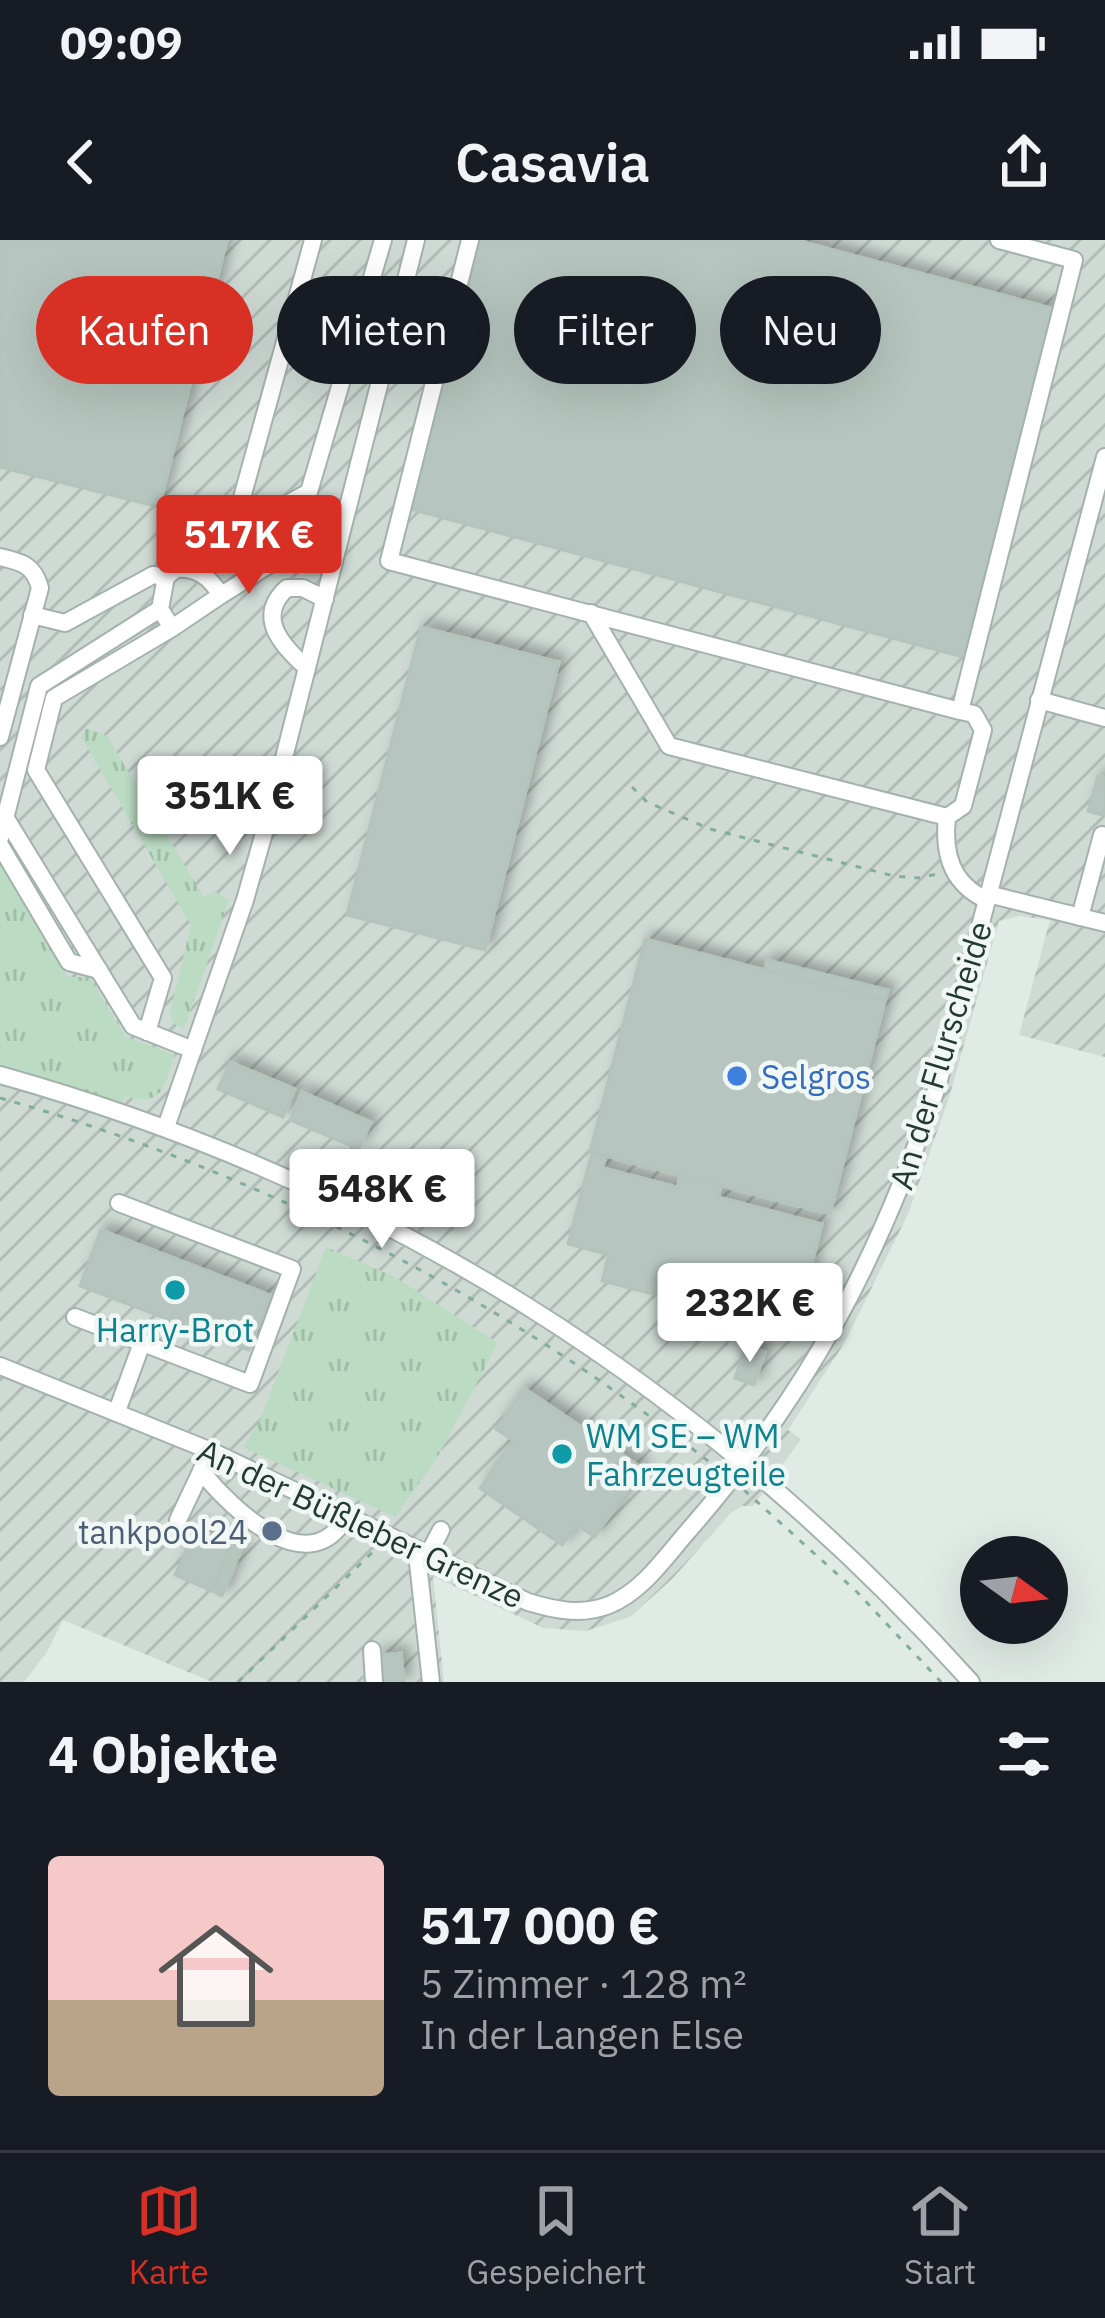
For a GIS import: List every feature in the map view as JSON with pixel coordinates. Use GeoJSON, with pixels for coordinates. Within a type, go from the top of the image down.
{"type":"FeatureCollection","features":[{"type":"Feature","properties":{"kind":"street"},"geometry":{"type":"LineString","coordinates":[[313,240],[237,517],[256,521],[309,492],[383,240]]}},
{"type":"Feature","properties":{"kind":"street"},"geometry":{"type":"LineString","coordinates":[[166,1127],[245,900],[416,240]]}},
{"type":"Feature","properties":{"kind":"street"},"geometry":{"type":"LineString","coordinates":[[470,240],[389,561],[591,613],[974,714],[983,730],[964,806],[947,817],[669,746],[591,613]]}},
{"type":"Feature","properties":{"kind":"street"},"geometry":{"type":"LineString","coordinates":[[960,711],[1074,260],[1000,240]]}},
{"type":"Feature","properties":{"kind":"street","name":"An der Flurscheide"},"geometry":{"type":"LineString","coordinates":[[746,1464],[833,1333],[898,1197],[938,1084],[1105,457]]}},
{"type":"Feature","properties":{"kind":"street"},"geometry":{"type":"LineString","coordinates":[[147,1032],[163,979],[36,770],[54,698],[304,548],[338,545]]}},
{"type":"Feature","properties":{"kind":"street"},"geometry":{"type":"LineString","coordinates":[[0,556],[25,563],[36,573],[40,588],[0,737]]}},
{"type":"Feature","properties":{"kind":"street"},"geometry":{"type":"LineString","coordinates":[[172,628],[160,609],[166,578],[176,568],[197,571],[213,581],[220,596]]}},
{"type":"Feature","properties":{"kind":"street"},"geometry":{"type":"LineString","coordinates":[[32,615],[65,623],[153,575],[166,578]]}},
{"type":"Feature","properties":{"kind":"street"},"geometry":{"type":"LineString","coordinates":[[307,668],[282,645],[271,622],[272,609],[287,588],[327,591]]}},
{"type":"Feature","properties":{"kind":"street"},"geometry":{"type":"LineString","coordinates":[[99,970],[69,962],[0,842],[39,686],[160,609]]}},
{"type":"Feature","properties":{"kind":"street"},"geometry":{"type":"LineString","coordinates":[[1039,700],[1105,718]]}},
{"type":"Feature","properties":{"kind":"street"},"geometry":{"type":"LineString","coordinates":[[5,817],[133,1026],[193,1051]]}},
{"type":"Feature","properties":{"kind":"street"},"geometry":{"type":"LineString","coordinates":[[947,817],[951,870],[969,890],[987,897]]}},
{"type":"Feature","properties":{"kind":"street"},"geometry":{"type":"LineString","coordinates":[[1080,917],[1097,883],[1105,836]]}},
{"type":"Feature","properties":{"kind":"street","name":"An der Flurscheide"},"geometry":{"type":"LineString","coordinates":[[987,897],[1105,923]]}},
{"type":"Feature","properties":{"kind":"street"},"geometry":{"type":"LineString","coordinates":[[0,1075],[166,1127],[279,1172],[447,1255],[673,1404],[844,1551],[971,1682]]}},
{"type":"Feature","properties":{"kind":"street"},"geometry":{"type":"LineString","coordinates":[[75,1317],[250,1384],[292,1269],[119,1203]]}},
{"type":"Feature","properties":{"kind":"street"},"geometry":{"type":"LineString","coordinates":[[117,1411],[142,1343]]}},
{"type":"Feature","properties":{"kind":"street","name":"An der Büßleber Grenze"},"geometry":{"type":"LineString","coordinates":[[0,1366],[211,1451],[528,1602],[578,1612],[609,1605],[626,1595],[665,1558],[724,1478],[746,1464]]}},
{"type":"Feature","properties":{"kind":"street"},"geometry":{"type":"LineString","coordinates":[[178,1520],[211,1451]]}},
{"type":"Feature","properties":{"kind":"street"},"geometry":{"type":"LineString","coordinates":[[201,1471],[247,1520],[294,1542],[313,1546],[325,1542],[340,1530],[348,1514]]}},
{"type":"Feature","properties":{"kind":"street"},"geometry":{"type":"LineString","coordinates":[[431,1682],[418,1563],[441,1530]]}},
{"type":"Feature","properties":{"kind":"street"},"geometry":{"type":"LineString","coordinates":[[650,1545],[665,1558]]}},
{"type":"Feature","properties":{"kind":"street"},"geometry":{"type":"LineString","coordinates":[[372,1650],[374,1682]]}},
{"type":"Feature","properties":{"kind":"path"},"geometry":{"type":"LineString","coordinates":[[632,787],[647,802],[675,817],[869,871],[919,878],[951,870]]}},
{"type":"Feature","properties":{"kind":"path"},"geometry":{"type":"LineString","coordinates":[[0,1098],[117,1132],[218,1172],[421,1270],[551,1347],[716,1467],[857,1592],[941,1682]]}},
{"type":"Feature","properties":{"kind":"path"},"geometry":{"type":"LineString","coordinates":[[716,1467],[724,1478]]}},
{"type":"Feature","properties":{"kind":"path"},"geometry":{"type":"LineString","coordinates":[[238,1682],[388,1533]]}},
{"type":"Feature","properties":{"kind":"shaded area"},"geometry":{"type":"Polygon","coordinates":[[[0,240],[1105,240],[1105,1057],[1019,1035],[1050,920],[1020,916],[999,921],[949,1098],[908,1214],[845,1342],[788,1430],[801,1439],[753,1506],[731,1513],[672,1579],[630,1617],[586,1631],[543,1628],[433,1576],[444,1682],[212,1682],[63,1620],[24,1682],[0,1682],[0,240]]]}},
{"type":"Feature","properties":{"kind":"green space"},"geometry":{"type":"Polygon","coordinates":[[[86,728],[107,736],[204,897],[214,891],[229,900],[184,1029],[174,1024],[170,1013],[191,925],[81,737],[86,728]]]}},
{"type":"Feature","properties":{"kind":"green space"},"geometry":{"type":"Polygon","coordinates":[[[0,864],[68,977],[89,977],[126,1037],[175,1055],[155,1097],[125,1096],[122,1103],[0,1066],[0,864]]]}},
{"type":"Feature","properties":{"kind":"green space"},"geometry":{"type":"Polygon","coordinates":[[[326,1247],[393,1276],[498,1343],[437,1458],[395,1517],[243,1447],[260,1420],[326,1247]]]}},
{"type":"Feature","properties":{"kind":"building"},"geometry":{"type":"Polygon","coordinates":[[[0,240],[227,240],[218,276],[36,276],[36,384],[190,384],[159,507],[0,467],[0,240]]]}},
{"type":"Feature","properties":{"kind":"building"},"geometry":{"type":"Polygon","coordinates":[[[481,240],[796,240],[1055,309],[963,657],[410,509],[443,384],[490,384],[490,276],[471,276],[481,240]]]}},
{"type":"Feature","properties":{"kind":"building"},"geometry":{"type":"Polygon","coordinates":[[[421,627],[559,662],[485,950],[347,915],[421,627]]]}},
{"type":"Feature","properties":{"kind":"building"},"geometry":{"type":"Polygon","coordinates":[[[1098,776],[1105,778],[1105,816],[1088,811],[1098,776]]]}},
{"type":"Feature","properties":{"kind":"building"},"geometry":{"type":"Polygon","coordinates":[[[645,939],[885,1001],[830,1214],[590,1152],[645,939]]]}},
{"type":"Feature","properties":{"kind":"building"},"geometry":{"type":"Polygon","coordinates":[[[767,960],[888,990],[885,1001],[765,970],[767,960]]]}},
{"type":"Feature","properties":{"kind":"building"},"geometry":{"type":"Polygon","coordinates":[[[230,1062],[295,1089],[283,1117],[218,1089],[230,1062]]]}},
{"type":"Feature","properties":{"kind":"building"},"geometry":{"type":"Polygon","coordinates":[[[302,1092],[371,1122],[359,1149],[290,1120],[302,1092]]]}},
{"type":"Feature","properties":{"kind":"building"},"geometry":{"type":"Polygon","coordinates":[[[592,1152],[606,1156],[603,1168],[677,1187],[680,1175],[722,1186],[718,1197],[822,1224],[808,1279],[788,1274],[781,1300],[760,1295],[754,1320],[602,1281],[609,1255],[568,1244],[592,1152]]]}},
{"type":"Feature","properties":{"kind":"building","name":"Harry-Brot"},"geometry":{"type":"Polygon","coordinates":[[[101,1230],[270,1295],[249,1350],[80,1286],[101,1230]]]}},
{"type":"Feature","properties":{"kind":"building"},"geometry":{"type":"Polygon","coordinates":[[[746,1345],[765,1352],[754,1385],[735,1378],[746,1345]]]}},
{"type":"Feature","properties":{"kind":"building","name":"WM SE – WM Fahrzeugteile"},"geometry":{"type":"Polygon","coordinates":[[[524,1388],[642,1468],[595,1537],[576,1525],[562,1545],[480,1488],[513,1440],[496,1429],[524,1388]]]}},
{"type":"Feature","properties":{"kind":"building"},"geometry":{"type":"Polygon","coordinates":[[[196,1527],[232,1544],[212,1591],[175,1575],[196,1527]]]}},
{"type":"Feature","properties":{"kind":"building"},"geometry":{"type":"Polygon","coordinates":[[[232,1544],[242,1548],[222,1596],[212,1591],[232,1544]]]}},
{"type":"Feature","properties":{"kind":"building"},"geometry":{"type":"Polygon","coordinates":[[[401,1653],[404,1682],[380,1682],[377,1655],[401,1653]]]}},
{"type":"Feature","properties":{"kind":"place","name":"Selgros"},"geometry":{"type":"Point","coordinates":[737,1076]}},
{"type":"Feature","properties":{"kind":"place","name":"Harry-Brot"},"geometry":{"type":"Point","coordinates":[175,1290]}},
{"type":"Feature","properties":{"kind":"place","name":"WM SE – WM Fahrzeugteile"},"geometry":{"type":"Point","coordinates":[562,1454]}},
{"type":"Feature","properties":{"kind":"place","name":"tankpool24"},"geometry":{"type":"Point","coordinates":[272,1531]}}]}
